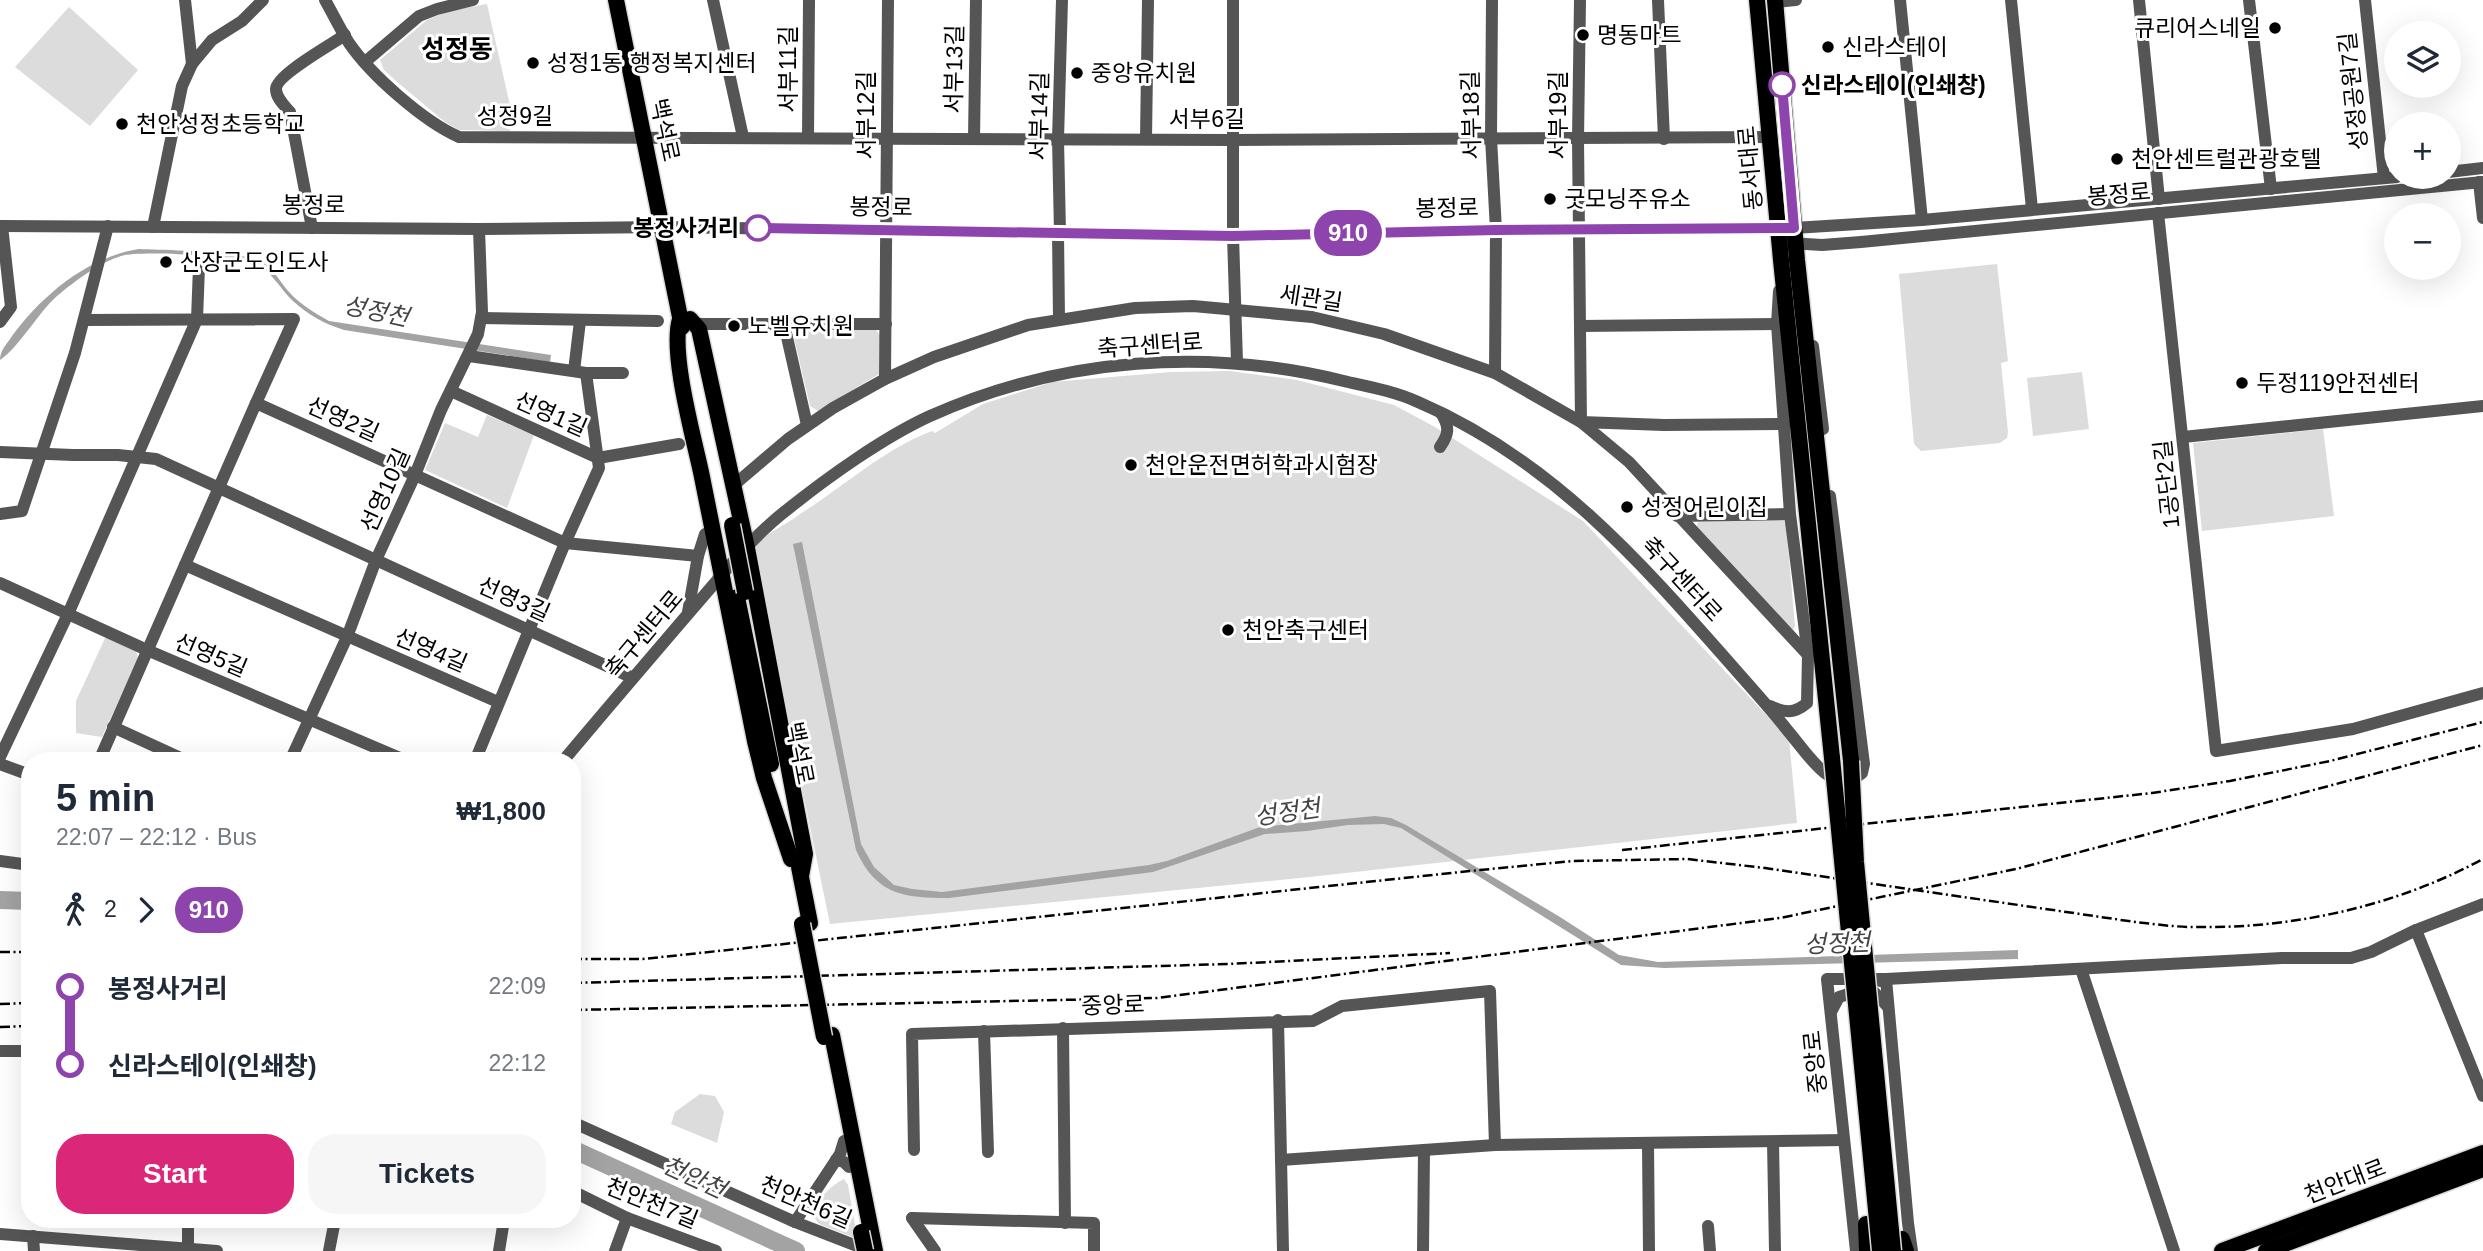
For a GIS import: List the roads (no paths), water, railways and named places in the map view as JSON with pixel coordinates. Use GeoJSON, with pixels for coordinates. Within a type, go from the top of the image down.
{"type":"FeatureCollection","features":[{"type":"Feature","properties":{"kind":"main road","name":"백석로"},"geometry":{"type":"LineString","coordinates":[[616,0],[662,227],[689,320],[728,529],[800,876],[806,924]]}},
{"type":"Feature","properties":{"kind":"main road","name":"동서대로"},"geometry":{"type":"LineString","coordinates":[[1757,0],[1770,137],[1812,409],[1851,761],[1868,878],[1903,1249]]}},
{"type":"Feature","properties":{"kind":"main road","name":"동서대로"},"geometry":{"type":"LineString","coordinates":[[1775,1],[1788,244],[1791,419],[1819,637]]}},
{"type":"Feature","properties":{"kind":"main road"},"geometry":{"type":"LineString","coordinates":[[791,859],[764,778],[676,344],[676,331],[689,320],[702,344],[747,548],[805,854],[800,876]]}},
{"type":"Feature","properties":{"kind":"main road","name":"백석로"},"geometry":{"type":"LineString","coordinates":[[741,594],[791,859],[806,924]]}},
{"type":"Feature","properties":{"kind":"main road"},"geometry":{"type":"LineString","coordinates":[[1819,637],[1830,829],[1867,1251]]}},
{"type":"Feature","properties":{"kind":"main road"},"geometry":{"type":"LineString","coordinates":[[1819,637],[1880,1251]]}},
{"type":"Feature","properties":{"kind":"main road"},"geometry":{"type":"LineString","coordinates":[[806,924],[869,1245]]}},
{"type":"Feature","properties":{"kind":"main road"},"geometry":{"type":"LineString","coordinates":[[828,1036],[844,1141],[842,1164],[869,1245]]}},
{"type":"Feature","properties":{"kind":"main road","name":"천안대로"},"geometry":{"type":"LineString","coordinates":[[2222,1251],[2483,1153]]}},
{"type":"Feature","properties":{"kind":"main road","name":"천안대로"},"geometry":{"type":"LineString","coordinates":[[2266,1251],[2483,1169]]}},
{"type":"Feature","properties":{"kind":"street"},"geometry":{"type":"LineString","coordinates":[[185,0],[192,64]]}},
{"type":"Feature","properties":{"kind":"street"},"geometry":{"type":"LineString","coordinates":[[153,227],[182,86],[192,64],[212,40],[242,21],[263,0]]}},
{"type":"Feature","properties":{"kind":"street","name":"성정9길"},"geometry":{"type":"LineString","coordinates":[[325,0],[345,35],[374,74],[441,129],[459,137],[643,136]]}},
{"type":"Feature","properties":{"kind":"street"},"geometry":{"type":"LineString","coordinates":[[365,62],[419,16],[473,0]]}},
{"type":"Feature","properties":{"kind":"street"},"geometry":{"type":"LineString","coordinates":[[713,0],[743,137]]}},
{"type":"Feature","properties":{"kind":"street","name":"서부11길"},"geometry":{"type":"LineString","coordinates":[[808,138],[809,0]]}},
{"type":"Feature","properties":{"kind":"street","name":"서부12길"},"geometry":{"type":"LineString","coordinates":[[885,379],[888,0]]}},
{"type":"Feature","properties":{"kind":"street","name":"서부13길"},"geometry":{"type":"LineString","coordinates":[[974,139],[976,0]]}},
{"type":"Feature","properties":{"kind":"street","name":"서부14길"},"geometry":{"type":"LineString","coordinates":[[1059,319],[1058,139],[1062,0]]}},
{"type":"Feature","properties":{"kind":"street"},"geometry":{"type":"LineString","coordinates":[[1146,139],[1148,0]]}},
{"type":"Feature","properties":{"kind":"street"},"geometry":{"type":"LineString","coordinates":[[1233,0],[1233,236],[1237,362]]}},
{"type":"Feature","properties":{"kind":"street","name":"서부18길"},"geometry":{"type":"LineString","coordinates":[[1492,0],[1491,138],[1496,230],[1495,373]]}},
{"type":"Feature","properties":{"kind":"street","name":"서부19길"},"geometry":{"type":"LineString","coordinates":[[1580,0],[1578,230],[1581,422]]}},
{"type":"Feature","properties":{"kind":"street"},"geometry":{"type":"LineString","coordinates":[[1658,0],[1664,139]]}},
{"type":"Feature","properties":{"kind":"street"},"geometry":{"type":"LineString","coordinates":[[1775,1],[1796,0]]}},
{"type":"Feature","properties":{"kind":"street"},"geometry":{"type":"LineString","coordinates":[[1900,0],[1922,220]]}},
{"type":"Feature","properties":{"kind":"street"},"geometry":{"type":"LineString","coordinates":[[2011,0],[2032,209]]}},
{"type":"Feature","properties":{"kind":"street"},"geometry":{"type":"LineString","coordinates":[[2139,0],[2159,199]]}},
{"type":"Feature","properties":{"kind":"street"},"geometry":{"type":"LineString","coordinates":[[2249,0],[2271,189]]}},
{"type":"Feature","properties":{"kind":"street","name":"성정공원7길"},"geometry":{"type":"LineString","coordinates":[[2365,0],[2384,178]]}},
{"type":"Feature","properties":{"kind":"street"},"geometry":{"type":"LineString","coordinates":[[313,228],[289,112],[278,98],[276,87],[289,71],[345,35]]}},
{"type":"Feature","properties":{"kind":"street","name":"서부6길"},"geometry":{"type":"LineString","coordinates":[[643,136],[1233,140],[1770,137]]}},
{"type":"Feature","properties":{"kind":"street"},"geometry":{"type":"LineString","coordinates":[[2461,171],[2483,169]]}},
{"type":"Feature","properties":{"kind":"street","name":"봉정로"},"geometry":{"type":"LineString","coordinates":[[1788,244],[1922,220],[2384,178]]}},
{"type":"Feature","properties":{"kind":"street"},"geometry":{"type":"LineString","coordinates":[[2481,182],[2483,218]]}},
{"type":"Feature","properties":{"kind":"street","name":"봉정로"},"geometry":{"type":"LineString","coordinates":[[1,226],[479,229],[662,227],[1233,236],[1496,230],[1761,230],[1788,244],[1861,242],[2481,182]]}},
{"type":"Feature","properties":{"kind":"street","name":"1공단2길"},"geometry":{"type":"LineString","coordinates":[[2158,213],[2216,751],[2353,729],[2483,693]]}},
{"type":"Feature","properties":{"kind":"street"},"geometry":{"type":"LineString","coordinates":[[0,322],[11,307],[1,226]]}},
{"type":"Feature","properties":{"kind":"street"},"geometry":{"type":"LineString","coordinates":[[0,514],[22,511],[75,353],[108,226]]}},
{"type":"Feature","properties":{"kind":"street","name":"선영10길"},"geometry":{"type":"LineString","coordinates":[[294,752],[347,637],[376,560],[478,334],[481,318],[479,229]]}},
{"type":"Feature","properties":{"kind":"street"},"geometry":{"type":"LineString","coordinates":[[1767,705],[1784,713],[1798,710],[1807,703],[1808,655],[1790,514],[1791,419],[1777,324],[1788,244]]}},
{"type":"Feature","properties":{"kind":"street","name":"축구센터로"},"geometry":{"type":"LineString","coordinates":[[571,752],[747,548],[787,510],[889,438],[951,408],[1039,378],[1167,360],[1237,362],[1303,371],[1389,392],[1441,413],[1510,453],[1560,488],[1603,525],[1659,582],[1767,705],[1813,762],[1829,777],[1843,780],[1856,778],[1862,774],[1864,764],[1827,474],[1817,366],[1788,244]]}},
{"type":"Feature","properties":{"kind":"street"},"geometry":{"type":"LineString","coordinates":[[0,757],[68,614],[197,319],[200,267]]}},
{"type":"Feature","properties":{"kind":"street","name":"세관길"},"geometry":{"type":"LineString","coordinates":[[734,485],[807,425],[885,379],[934,357],[1028,325],[1135,308],[1193,306],[1312,317],[1384,334],[1495,373],[1581,422],[1629,462],[1808,655]]}},
{"type":"Feature","properties":{"kind":"street"},"geometry":{"type":"LineString","coordinates":[[481,318],[658,321]]}},
{"type":"Feature","properties":{"kind":"street"},"geometry":{"type":"LineString","coordinates":[[84,320],[294,319],[103,752]]}},
{"type":"Feature","properties":{"kind":"street"},"geometry":{"type":"LineString","coordinates":[[689,320],[886,324]]}},
{"type":"Feature","properties":{"kind":"street"},"geometry":{"type":"LineString","coordinates":[[479,752],[599,468],[580,372],[580,321]]}},
{"type":"Feature","properties":{"kind":"street"},"geometry":{"type":"LineString","coordinates":[[784,324],[807,425]]}},
{"type":"Feature","properties":{"kind":"street"},"geometry":{"type":"LineString","coordinates":[[1580,326],[1777,324]]}},
{"type":"Feature","properties":{"kind":"street"},"geometry":{"type":"LineString","coordinates":[[469,356],[580,372],[623,373]]}},
{"type":"Feature","properties":{"kind":"street","name":"선영1길"},"geometry":{"type":"LineString","coordinates":[[451,391],[597,458],[679,444]]}},
{"type":"Feature","properties":{"kind":"street","name":"선영2길"},"geometry":{"type":"LineString","coordinates":[[256,402],[565,543],[698,556]]}},
{"type":"Feature","properties":{"kind":"street"},"geometry":{"type":"LineString","coordinates":[[2183,437],[2483,406]]}},
{"type":"Feature","properties":{"kind":"street"},"geometry":{"type":"LineString","coordinates":[[1440,447],[1448,435],[1448,424],[1441,413]]}},
{"type":"Feature","properties":{"kind":"street"},"geometry":{"type":"LineString","coordinates":[[1581,422],[1664,425],[1791,419]]}},
{"type":"Feature","properties":{"kind":"street","name":"선영3길"},"geometry":{"type":"LineString","coordinates":[[0,452],[137,456],[156,459],[633,678]]}},
{"type":"Feature","properties":{"kind":"street"},"geometry":{"type":"LineString","coordinates":[[1677,516],[1790,514]]}},
{"type":"Feature","properties":{"kind":"street"},"geometry":{"type":"LineString","coordinates":[[687,615],[705,534]]}},
{"type":"Feature","properties":{"kind":"street","name":"선영4길"},"geometry":{"type":"LineString","coordinates":[[185,565],[498,702]]}},
{"type":"Feature","properties":{"kind":"street","name":"선영5길"},"geometry":{"type":"LineString","coordinates":[[0,583],[147,650],[385,752]]}},
{"type":"Feature","properties":{"kind":"street"},"geometry":{"type":"LineString","coordinates":[[113,727],[167,752]]}},
{"type":"Feature","properties":{"kind":"street"},"geometry":{"type":"LineString","coordinates":[[0,764],[21,772]]}},
{"type":"Feature","properties":{"kind":"street"},"geometry":{"type":"LineString","coordinates":[[0,861],[21,863]]}},
{"type":"Feature","properties":{"kind":"street"},"geometry":{"type":"LineString","coordinates":[[1831,1012],[1839,997],[1885,979],[2282,958],[2351,958],[2483,904]]}},
{"type":"Feature","properties":{"kind":"street"},"geometry":{"type":"LineString","coordinates":[[2416,930],[2483,1096]]}},
{"type":"Feature","properties":{"kind":"street"},"geometry":{"type":"LineString","coordinates":[[2081,969],[2174,1251]]}},
{"type":"Feature","properties":{"kind":"street","name":"중앙로"},"geometry":{"type":"LineString","coordinates":[[1856,1251],[1827,979],[1885,979]]}},
{"type":"Feature","properties":{"kind":"street"},"geometry":{"type":"LineString","coordinates":[[1885,979],[1908,1223],[1903,1249]]}},
{"type":"Feature","properties":{"kind":"street"},"geometry":{"type":"LineString","coordinates":[[1861,990],[1874,992],[1888,1008]]}},
{"type":"Feature","properties":{"kind":"street","name":"중앙로"},"geometry":{"type":"LineString","coordinates":[[1065,1223],[1063,1028],[1313,1021],[1342,1006],[1490,991],[1495,1145]]}},
{"type":"Feature","properties":{"kind":"street"},"geometry":{"type":"LineString","coordinates":[[1278,1020],[1283,1251]]}},
{"type":"Feature","properties":{"kind":"street"},"geometry":{"type":"LineString","coordinates":[[914,1150],[912,1034],[1063,1028]]}},
{"type":"Feature","properties":{"kind":"street"},"geometry":{"type":"LineString","coordinates":[[984,1031],[988,1152]]}},
{"type":"Feature","properties":{"kind":"street"},"geometry":{"type":"LineString","coordinates":[[0,1051],[21,1051]]}},
{"type":"Feature","properties":{"kind":"street","name":"천안천6길"},"geometry":{"type":"LineString","coordinates":[[581,1126],[795,1222],[869,1245]]}},
{"type":"Feature","properties":{"kind":"street"},"geometry":{"type":"LineString","coordinates":[[1281,1160],[1495,1145],[1844,1140]]}},
{"type":"Feature","properties":{"kind":"street"},"geometry":{"type":"LineString","coordinates":[[1773,1142],[1774,1251]]}},
{"type":"Feature","properties":{"kind":"street"},"geometry":{"type":"LineString","coordinates":[[1648,1144],[1649,1251]]}},
{"type":"Feature","properties":{"kind":"street"},"geometry":{"type":"LineString","coordinates":[[1423,1251],[1424,1150]]}},
{"type":"Feature","properties":{"kind":"street"},"geometry":{"type":"LineString","coordinates":[[795,1222],[842,1164]]}},
{"type":"Feature","properties":{"kind":"street","name":"천안천7길"},"geometry":{"type":"LineString","coordinates":[[581,1196],[626,1218],[716,1251]]}},
{"type":"Feature","properties":{"kind":"street"},"geometry":{"type":"LineString","coordinates":[[615,1251],[626,1218]]}},
{"type":"Feature","properties":{"kind":"street"},"geometry":{"type":"LineString","coordinates":[[935,1251],[912,1218],[1094,1223],[1094,1251]]}},
{"type":"Feature","properties":{"kind":"street"},"geometry":{"type":"LineString","coordinates":[[1708,1226],[1710,1251]]}},
{"type":"Feature","properties":{"kind":"street"},"geometry":{"type":"LineString","coordinates":[[188,1228],[188,1249]]}},
{"type":"Feature","properties":{"kind":"street"},"geometry":{"type":"LineString","coordinates":[[329,1251],[333,1228]]}},
{"type":"Feature","properties":{"kind":"street"},"geometry":{"type":"LineString","coordinates":[[499,1251],[503,1228]]}},
{"type":"Feature","properties":{"kind":"street"},"geometry":{"type":"LineString","coordinates":[[0,1234],[217,1251]]}},
{"type":"Feature","properties":{"kind":"street"},"geometry":{"type":"LineString","coordinates":[[33,1236],[34,1251]]}},
{"type":"Feature","properties":{"kind":"waterway","name":"천안천"},"geometry":{"type":"LineString","coordinates":[[0,900],[21,901]]}},
{"type":"Feature","properties":{"kind":"waterway","name":"천안천"},"geometry":{"type":"LineString","coordinates":[[581,1153],[796,1251]]}},
{"type":"Feature","properties":{"kind":"railway"},"geometry":{"type":"LineString","coordinates":[[1622,850],[2152,793],[2330,761],[2483,722]]}},
{"type":"Feature","properties":{"kind":"railway"},"geometry":{"type":"LineString","coordinates":[[581,1010],[1157,998],[1780,918],[2016,869],[2483,745]]}},
{"type":"Feature","properties":{"kind":"railway"},"geometry":{"type":"LineString","coordinates":[[581,959],[643,959],[1573,861],[1687,859],[2135,922],[2187,927],[2231,927],[2306,919],[2379,902],[2415,890],[2483,859]]}},
{"type":"Feature","properties":{"kind":"railway"},"geometry":{"type":"LineString","coordinates":[[0,952],[21,952]]}},
{"type":"Feature","properties":{"kind":"railway"},"geometry":{"type":"LineString","coordinates":[[581,983],[1228,964],[1450,953]]}},
{"type":"Feature","properties":{"kind":"railway"},"geometry":{"type":"LineString","coordinates":[[0,1004],[21,1003]]}},
{"type":"Feature","properties":{"kind":"railway"},"geometry":{"type":"LineString","coordinates":[[0,1027],[21,1026]]}},
{"type":"Feature","properties":{"kind":"place","name":"큐리어스네일"},"geometry":{"type":"Point","coordinates":[2275,28]}},
{"type":"Feature","properties":{"kind":"place","name":"명동마트"},"geometry":{"type":"Point","coordinates":[1583,35]}},
{"type":"Feature","properties":{"kind":"place","name":"신라스테이"},"geometry":{"type":"Point","coordinates":[1828,47]}},
{"type":"Feature","properties":{"kind":"place","name":"성정1동 행정복지센터"},"geometry":{"type":"Point","coordinates":[533,63]}},
{"type":"Feature","properties":{"kind":"place","name":"중앙유치원"},"geometry":{"type":"Point","coordinates":[1077,73]}},
{"type":"Feature","properties":{"kind":"place","name":"신라스테이(인쇄창)"},"geometry":{"type":"Point","coordinates":[1782,85]}},
{"type":"Feature","properties":{"kind":"place","name":"천안성정초등학교"},"geometry":{"type":"Point","coordinates":[122,124]}},
{"type":"Feature","properties":{"kind":"place","name":"천안센트럴관광호텔"},"geometry":{"type":"Point","coordinates":[2117,159]}},
{"type":"Feature","properties":{"kind":"place","name":"굿모닝주유소"},"geometry":{"type":"Point","coordinates":[1550,199]}},
{"type":"Feature","properties":{"kind":"place","name":"봉정사거리"},"geometry":{"type":"Point","coordinates":[758,228]}},
{"type":"Feature","properties":{"kind":"place","name":"산장군도인도사"},"geometry":{"type":"Point","coordinates":[166,262]}},
{"type":"Feature","properties":{"kind":"place","name":"노벨유치원"},"geometry":{"type":"Point","coordinates":[734,326]}},
{"type":"Feature","properties":{"kind":"place","name":"두정119안전센터"},"geometry":{"type":"Point","coordinates":[2242,383]}},
{"type":"Feature","properties":{"kind":"place","name":"천안운전면허학과시험장"},"geometry":{"type":"Point","coordinates":[1131,465]}},
{"type":"Feature","properties":{"kind":"place","name":"성정어린이집"},"geometry":{"type":"Point","coordinates":[1627,507]}},
{"type":"Feature","properties":{"kind":"place","name":"천안축구센터"},"geometry":{"type":"Point","coordinates":[1228,630]}},
{"type":"Feature","properties":{"kind":"district","name":"성정동"},"geometry":{"type":"Point","coordinates":[457,49]}},
{"type":"Feature","properties":{"kind":"water label","name":"성정천"},"geometry":{"type":"Point","coordinates":[376,311]}},
{"type":"Feature","properties":{"kind":"water label","name":"성정천"},"geometry":{"type":"Point","coordinates":[1287,812]}},
{"type":"Feature","properties":{"kind":"water label","name":"성정천"},"geometry":{"type":"Point","coordinates":[1837,943]}}]}
